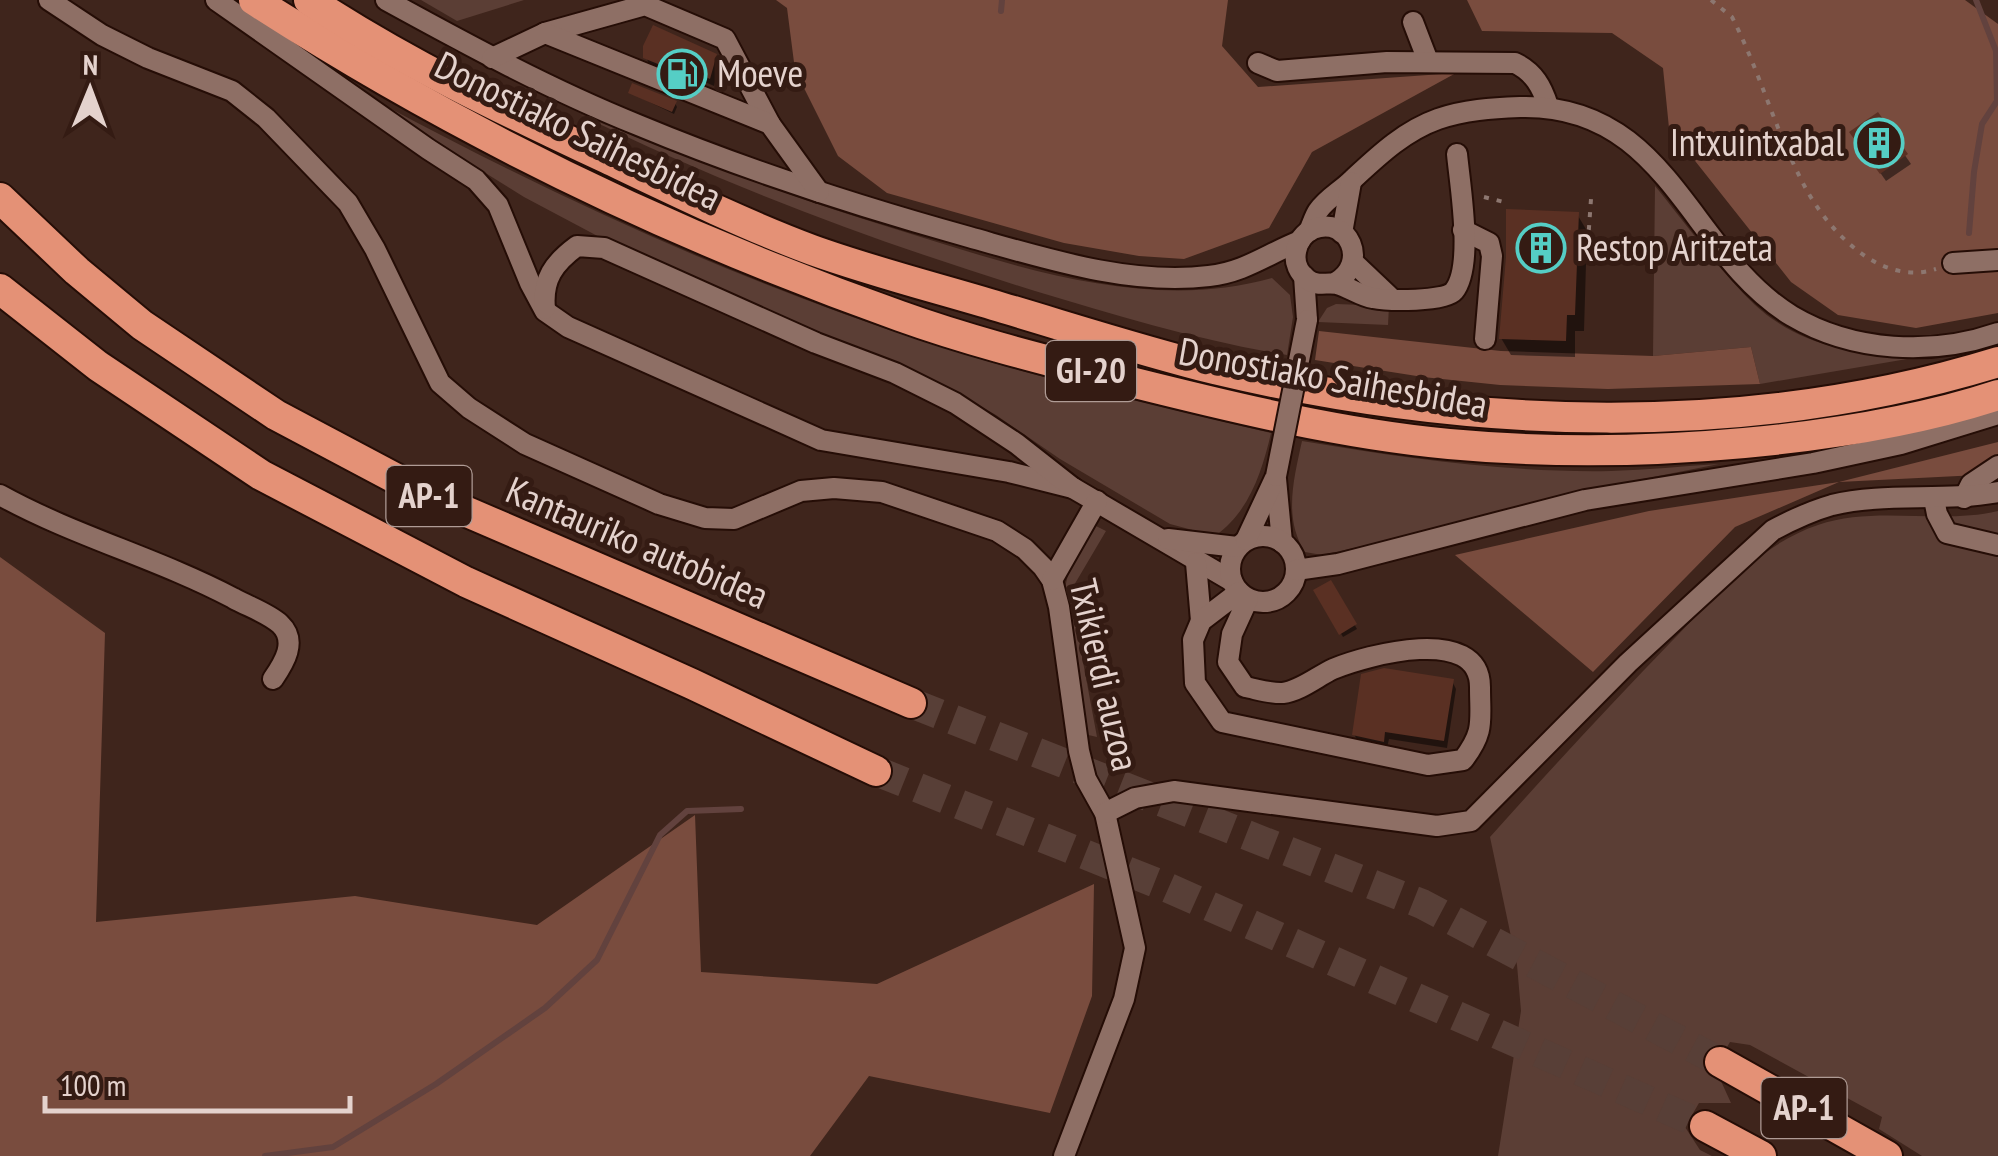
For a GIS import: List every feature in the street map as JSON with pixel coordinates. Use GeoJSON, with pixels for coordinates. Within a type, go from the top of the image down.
{"type":"FeatureCollection","features":[{"type":"Feature","properties":{"kind":"highway","name":"Donostiako Saihesbidea"},"geometry":{"type":"LineString","coordinates":[[254,0],[329,49],[630,206],[903,318],[1215,403],[1447,444],[1567,450],[1680,448],[1792,439],[1899,422],[1998,395]]}},
{"type":"Feature","properties":{"kind":"highway","name":"Donostiako Saihesbidea"},"geometry":{"type":"LineString","coordinates":[[309,0],[450,81],[557,136],[812,250],[1214,369],[1448,409],[1564,417],[1672,417],[1788,408],[1857,396],[1998,362]]}},
{"type":"Feature","properties":{"kind":"highway","name":"Kantauriko autobidea"},"geometry":{"type":"LineString","coordinates":[[0,198],[77,271],[142,324],[276,415],[422,493],[911,703]]}},
{"type":"Feature","properties":{"kind":"highway","name":"AP-1"},"geometry":{"type":"LineString","coordinates":[[0,289],[98,366],[262,475],[466,582],[876,771]]}},
{"type":"Feature","properties":{"kind":"highway","name":"AP-1"},"geometry":{"type":"LineString","coordinates":[[1720,1062],[1886,1156]]}},
{"type":"Feature","properties":{"kind":"highway","name":"AP-1"},"geometry":{"type":"LineString","coordinates":[[1705,1126],[1761,1156]]}},
{"type":"Feature","properties":{"kind":"street","name":"Txikierdi auzoa"},"geometry":{"type":"LineString","coordinates":[[48,0],[102,35],[148,58],[232,91],[266,118],[348,203],[440,383],[469,408],[525,444],[659,504],[706,518],[734,519],[801,491],[834,488],[882,492],[998,531],[1025,549],[1052,580],[1079,751],[1086,779],[1105,812],[1135,798],[1174,792],[1437,826],[1471,821],[1628,662],[1774,530],[1800,516],[1860,500],[1934,500],[1998,492]]}},
{"type":"Feature","properties":{"kind":"street"},"geometry":{"type":"LineString","coordinates":[[216,0],[476,180],[498,205],[530,283],[546,311],[568,327],[820,432],[1074,488]]}},
{"type":"Feature","properties":{"kind":"street"},"geometry":{"type":"LineString","coordinates":[[386,0],[492,58],[636,125],[819,192],[1005,247],[1110,270],[1170,278],[1207,276],[1253,266],[1304,236],[1328,227],[1342,233],[1351,243],[1353,262],[1350,271],[1332,284],[1307,320]]}},
{"type":"Feature","properties":{"kind":"street"},"geometry":{"type":"LineString","coordinates":[[492,58],[545,34],[645,5],[726,39],[770,124],[819,192]]}},
{"type":"Feature","properties":{"kind":"street"},"geometry":{"type":"LineString","coordinates":[[1413,22],[1428,61]]}},
{"type":"Feature","properties":{"kind":"street"},"geometry":{"type":"LineString","coordinates":[[545,34],[770,124]]}},
{"type":"Feature","properties":{"kind":"street"},"geometry":{"type":"LineString","coordinates":[[1258,62],[1278,71],[1428,61],[1515,63],[1526,68],[1542,87],[1548,106]]}},
{"type":"Feature","properties":{"kind":"street"},"geometry":{"type":"LineString","coordinates":[[1517,107],[1534,78]]}},
{"type":"Feature","properties":{"kind":"street"},"geometry":{"type":"LineString","coordinates":[[1196,563],[1201,621],[1193,640],[1195,683],[1222,722],[1428,765],[1463,760],[1480,738],[1480,679],[1472,662],[1454,650],[1400,650],[1335,668],[1284,693],[1245,688],[1228,662],[1240,591],[1229,568],[1276,476],[1307,320],[1301,272],[1295,257],[1318,210],[1366,166],[1424,124],[1480,109],[1564,108],[1596,120],[1640,152],[1668,178],[1758,290],[1792,316],[1836,336],[1877,346],[1931,346],[1980,340],[1998,333]]}},
{"type":"Feature","properties":{"kind":"street"},"geometry":{"type":"LineString","coordinates":[[1253,266],[1301,272],[1315,284],[1332,284],[1374,298],[1438,299],[1453,293],[1460,281],[1463,230],[1457,154]]}},
{"type":"Feature","properties":{"kind":"street"},"geometry":{"type":"LineString","coordinates":[[1342,233],[1351,182]]}},
{"type":"Feature","properties":{"kind":"street"},"geometry":{"type":"LineString","coordinates":[[1463,230],[1489,243],[1492,256],[1485,338]]}},
{"type":"Feature","properties":{"kind":"street"},"geometry":{"type":"LineString","coordinates":[[546,311],[545,283],[556,262],[577,246],[604,248],[956,403],[1074,488],[1261,602],[1286,593],[1293,582],[1296,570],[1292,554],[1282,542],[1268,536],[1241,544],[1161,538]]}},
{"type":"Feature","properties":{"kind":"street"},"geometry":{"type":"LineString","coordinates":[[1953,263],[1998,260]]}},
{"type":"Feature","properties":{"kind":"street"},"geometry":{"type":"LineString","coordinates":[[1353,262],[1391,298]]}},
{"type":"Feature","properties":{"kind":"street"},"geometry":{"type":"LineString","coordinates":[[1296,570],[1338,564],[1585,500],[1813,463],[1901,444],[1998,414]]}},
{"type":"Feature","properties":{"kind":"street"},"geometry":{"type":"LineString","coordinates":[[1964,498],[1970,484],[1998,466]]}},
{"type":"Feature","properties":{"kind":"street"},"geometry":{"type":"LineString","coordinates":[[1276,476],[1282,542]]}},
{"type":"Feature","properties":{"kind":"street"},"geometry":{"type":"LineString","coordinates":[[0,495],[30,512],[194,578],[282,625],[289,642],[286,660],[273,678]]}},
{"type":"Feature","properties":{"kind":"street"},"geometry":{"type":"LineString","coordinates":[[1934,500],[1948,533],[1998,545]]}},
{"type":"Feature","properties":{"kind":"street"},"geometry":{"type":"LineString","coordinates":[[1052,580],[1097,502]]}},
{"type":"Feature","properties":{"kind":"street"},"geometry":{"type":"LineString","coordinates":[[1201,621],[1240,591]]}},
{"type":"Feature","properties":{"kind":"street"},"geometry":{"type":"LineString","coordinates":[[1064,1156],[1124,1000],[1135,948],[1105,812]]}},
{"type":"Feature","properties":{"kind":"path"},"geometry":{"type":"LineString","coordinates":[[1711,0],[1732,17],[1805,188],[1838,233],[1891,271],[1920,274],[1953,263]]}},
{"type":"Feature","properties":{"kind":"path"},"geometry":{"type":"LineString","coordinates":[[1479,196],[1504,202]]}},
{"type":"Feature","properties":{"kind":"path"},"geometry":{"type":"LineString","coordinates":[[1587,256],[1590,199]]}},
{"type":"Feature","properties":{"kind":"shaded area"},"geometry":{"type":"Polygon","coordinates":[[[421,0],[524,0],[457,21],[421,0]]]}},
{"type":"Feature","properties":{"kind":"shaded area"},"geometry":{"type":"Polygon","coordinates":[[[776,0],[1228,0],[1222,46],[1258,87],[1456,73],[1312,152],[1269,228],[1184,259],[1139,256],[1064,243],[887,193],[838,156],[795,70],[787,8],[776,0]]]}},
{"type":"Feature","properties":{"kind":"shaded area"},"geometry":{"type":"Polygon","coordinates":[[[1467,0],[1965,0],[1998,24],[1998,313],[1916,328],[1838,315],[1791,282],[1669,128],[1663,68],[1612,33],[1482,31],[1467,0]]]}},
{"type":"Feature","properties":{"kind":"shaded area"},"geometry":{"type":"Polygon","coordinates":[[[384,105],[649,236],[856,318],[1011,368],[1271,433],[1252,490],[1237,515],[1215,536],[1170,524],[926,376],[719,292],[605,240],[524,197],[384,105]]]}},
{"type":"Feature","properties":{"kind":"shaded area"},"geometry":{"type":"Polygon","coordinates":[[[579,114],[825,206],[1042,272],[1134,288],[1181,290],[1227,287],[1272,278],[1290,295],[1293,317],[1287,355],[1129,319],[918,253],[747,189],[579,114]]]}},
{"type":"Feature","properties":{"kind":"shaded area"},"geometry":{"type":"Polygon","coordinates":[[[1655,186],[1728,277],[1774,320],[1821,343],[1907,359],[1760,384],[1751,347],[1653,356],[1655,186]]]}},
{"type":"Feature","properties":{"kind":"shaded area"},"geometry":{"type":"Polygon","coordinates":[[[1336,304],[1389,306],[1388,325],[1318,322],[1327,308],[1336,304]]]}},
{"type":"Feature","properties":{"kind":"shaded area"},"geometry":{"type":"Polygon","coordinates":[[[1319,331],[1501,351],[1653,356],[1751,347],[1760,384],[1608,389],[1423,377],[1315,360],[1319,331]]]}},
{"type":"Feature","properties":{"kind":"shaded area"},"geometry":{"type":"Polygon","coordinates":[[[1302,441],[1534,470],[1611,471],[1719,464],[1557,496],[1427,532],[1322,555],[1305,552],[1294,526],[1292,498],[1302,441]]]}},
{"type":"Feature","properties":{"kind":"shaded area"},"geometry":{"type":"Polygon","coordinates":[[[1998,442],[1998,474],[1839,482],[1998,442]]]}},
{"type":"Feature","properties":{"kind":"shaded area"},"geometry":{"type":"Polygon","coordinates":[[[1839,482],[1735,527],[1593,672],[1455,555],[1649,511],[1839,482]]]}},
{"type":"Feature","properties":{"kind":"shaded area"},"geometry":{"type":"Polygon","coordinates":[[[1998,511],[1998,1156],[1922,1156],[1879,1129],[1882,1117],[1750,1045],[1730,1042],[1715,1068],[1731,1103],[1699,1103],[1685,1127],[1700,1150],[1712,1156],[1498,1156],[1521,1011],[1517,965],[1490,837],[1704,608],[1738,574],[1776,546],[1796,534],[1840,519],[1998,511]]]}},
{"type":"Feature","properties":{"kind":"shaded area"},"geometry":{"type":"Polygon","coordinates":[[[1094,525],[1106,531],[1070,592],[1097,737],[1084,734],[1065,588],[1069,570],[1094,525]]]}},
{"type":"Feature","properties":{"kind":"shaded area"},"geometry":{"type":"Polygon","coordinates":[[[0,557],[105,633],[96,922],[355,896],[537,925],[695,815],[701,972],[877,984],[1094,884],[1092,996],[1050,1113],[869,1076],[810,1156],[0,1156],[0,557]]]}},
{"type":"Feature","properties":{"kind":"building"},"geometry":{"type":"Polygon","coordinates":[[[653,25],[717,54],[710,79],[690,70],[688,76],[643,58],[643,46],[653,25]]]}},
{"type":"Feature","properties":{"kind":"building"},"geometry":{"type":"Polygon","coordinates":[[[632,83],[677,101],[672,112],[628,93],[632,83]]]}},
{"type":"Feature","properties":{"kind":"building","name":"Intxuintxabal"},"geometry":{"type":"Polygon","coordinates":[[[1878,112],[1908,154],[1880,174],[1849,132],[1878,112]]]}},
{"type":"Feature","properties":{"kind":"building","name":"Restop Aritzeta"},"geometry":{"type":"Polygon","coordinates":[[[1506,209],[1579,212],[1575,315],[1567,315],[1566,341],[1499,339],[1506,209]]]}},
{"type":"Feature","properties":{"kind":"building"},"geometry":{"type":"Polygon","coordinates":[[[1331,580],[1357,624],[1339,635],[1313,590],[1331,580]]]}},
{"type":"Feature","properties":{"kind":"building"},"geometry":{"type":"Polygon","coordinates":[[[1384,668],[1454,679],[1444,741],[1385,732],[1384,742],[1352,735],[1361,674],[1384,668]]]}},
{"type":"Feature","properties":{"kind":"waterway"},"geometry":{"type":"LineString","coordinates":[[1001,11],[1002,0]]}},
{"type":"Feature","properties":{"kind":"waterway"},"geometry":{"type":"LineString","coordinates":[[1969,233],[1982,124],[1997,101],[1996,51],[1976,0]]}},
{"type":"Feature","properties":{"kind":"waterway"},"geometry":{"type":"LineString","coordinates":[[265,1156],[333,1147],[436,1084],[545,1008],[597,960],[660,835],[687,811],[741,809]]}},
{"type":"Feature","properties":{"kind":"tunnel"},"geometry":{"type":"LineString","coordinates":[[911,703],[1422,904],[1720,1062]]}},
{"type":"Feature","properties":{"kind":"tunnel"},"geometry":{"type":"LineString","coordinates":[[876,771],[1164,886],[1705,1126]]}},
{"type":"Feature","properties":{"kind":"place","name":"Moeve"},"geometry":{"type":"Point","coordinates":[682,74]}},
{"type":"Feature","properties":{"kind":"place","name":"Intxuintxabal"},"geometry":{"type":"Point","coordinates":[1879,143]}},
{"type":"Feature","properties":{"kind":"place","name":"Restop Aritzeta"},"geometry":{"type":"Point","coordinates":[1541,248]}}]}
